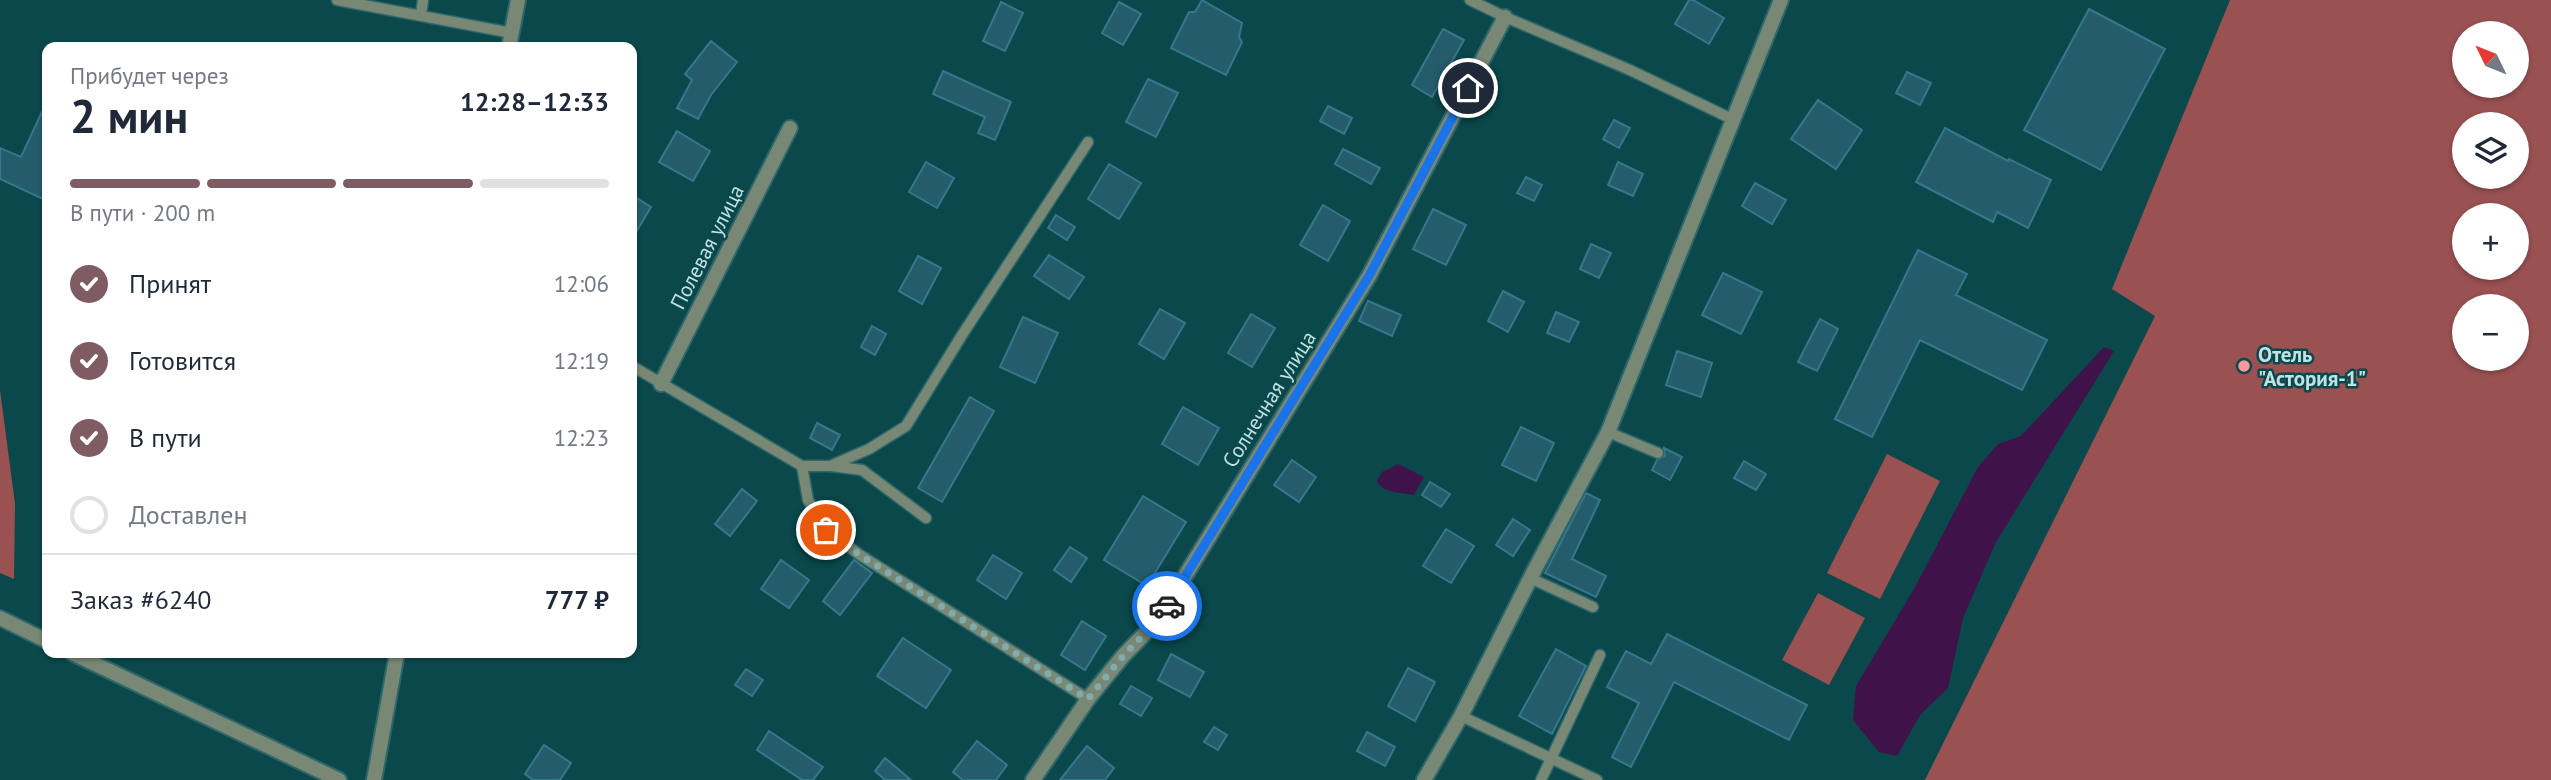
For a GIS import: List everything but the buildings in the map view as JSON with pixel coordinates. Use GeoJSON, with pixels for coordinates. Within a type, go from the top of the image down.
{"type":"FeatureCollection","features":[{"type":"Feature","properties":{"kind":"street"},"geometry":{"type":"LineString","coordinates":[[510,40],[518,0]]}},
{"type":"Feature","properties":{"kind":"street"},"geometry":{"type":"LineString","coordinates":[[1424,780],[1461,716],[1530,578],[1608,432],[1781,0]]}},
{"type":"Feature","properties":{"kind":"street","name":"Солнечная улица"},"geometry":{"type":"LineString","coordinates":[[1034,780],[1088,699],[1123,656],[1158,620],[1369,276],[1505,17]]}},
{"type":"Feature","properties":{"kind":"street","name":"Полевая улица"},"geometry":{"type":"LineString","coordinates":[[661,384],[790,128]]}},
{"type":"Feature","properties":{"kind":"street"},"geometry":{"type":"LineString","coordinates":[[0,618],[42,639]]}},
{"type":"Feature","properties":{"kind":"street"},"geometry":{"type":"LineString","coordinates":[[83,658],[339,780]]}},
{"type":"Feature","properties":{"kind":"street"},"geometry":{"type":"LineString","coordinates":[[374,780],[396,658]]}},
{"type":"Feature","properties":{"kind":"lane"},"geometry":{"type":"LineString","coordinates":[[337,0],[421,15],[510,40]]}},
{"type":"Feature","properties":{"kind":"lane"},"geometry":{"type":"LineString","coordinates":[[421,15],[423,0]]}},
{"type":"Feature","properties":{"kind":"lane"},"geometry":{"type":"LineString","coordinates":[[1470,0],[1630,70],[1734,120]]}},
{"type":"Feature","properties":{"kind":"lane"},"geometry":{"type":"LineString","coordinates":[[830,466],[869,449],[906,426],[1088,142]]}},
{"type":"Feature","properties":{"kind":"lane"},"geometry":{"type":"LineString","coordinates":[[637,369],[802,466],[862,470],[926,518]]}},
{"type":"Feature","properties":{"kind":"lane"},"geometry":{"type":"LineString","coordinates":[[1608,432],[1658,453]]}},
{"type":"Feature","properties":{"kind":"lane"},"geometry":{"type":"LineString","coordinates":[[802,466],[807,500],[826,530],[860,555],[1088,699]]}},
{"type":"Feature","properties":{"kind":"lane"},"geometry":{"type":"LineString","coordinates":[[1530,578],[1593,607]]}},
{"type":"Feature","properties":{"kind":"lane"},"geometry":{"type":"LineString","coordinates":[[1541,780],[1600,655]]}},
{"type":"Feature","properties":{"kind":"lane"},"geometry":{"type":"LineString","coordinates":[[1461,716],[1597,780]]}},
{"type":"Feature","properties":{"kind":"shaded area"},"geometry":{"type":"Polygon","coordinates":[[[2230,0],[2551,0],[2551,780],[1925,780],[2155,316],[2112,289],[2230,0]]]}},
{"type":"Feature","properties":{"kind":"shaded area"},"geometry":{"type":"Polygon","coordinates":[[[2104,347],[2114,351],[1996,542],[1963,618],[1948,688],[1920,715],[1897,756],[1879,752],[1853,720],[1856,686],[1914,589],[1978,467],[1998,444],[2021,436],[2104,347]]]}},
{"type":"Feature","properties":{"kind":"shaded area"},"geometry":{"type":"Polygon","coordinates":[[[0,390],[15,504],[14,579],[0,573],[0,390]]]}},
{"type":"Feature","properties":{"kind":"shaded area"},"geometry":{"type":"Polygon","coordinates":[[[1887,454],[1940,481],[1880,599],[1827,573],[1887,454]]]}},
{"type":"Feature","properties":{"kind":"shaded area"},"geometry":{"type":"Polygon","coordinates":[[[1398,464],[1424,477],[1414,495],[1388,490],[1377,481],[1382,472],[1398,464]]]}},
{"type":"Feature","properties":{"kind":"shaded area"},"geometry":{"type":"Polygon","coordinates":[[[1818,593],[1865,618],[1829,685],[1782,660],[1818,593]]]}},
{"type":"Feature","properties":{"kind":"way so far"},"geometry":{"type":"LineString","coordinates":[[826,530],[860,555],[1088,699],[1123,656],[1158,620],[1167,606]]}},
{"type":"Feature","properties":{"kind":"place","name":"Отель \"Астория-1\""},"geometry":{"type":"Point","coordinates":[2244,366]}},
{"type":"Feature","properties":{"kind":"route"},"geometry":{"type":"LineString","coordinates":[[1167,606],[1369,276],[1468,88]]}}]}
